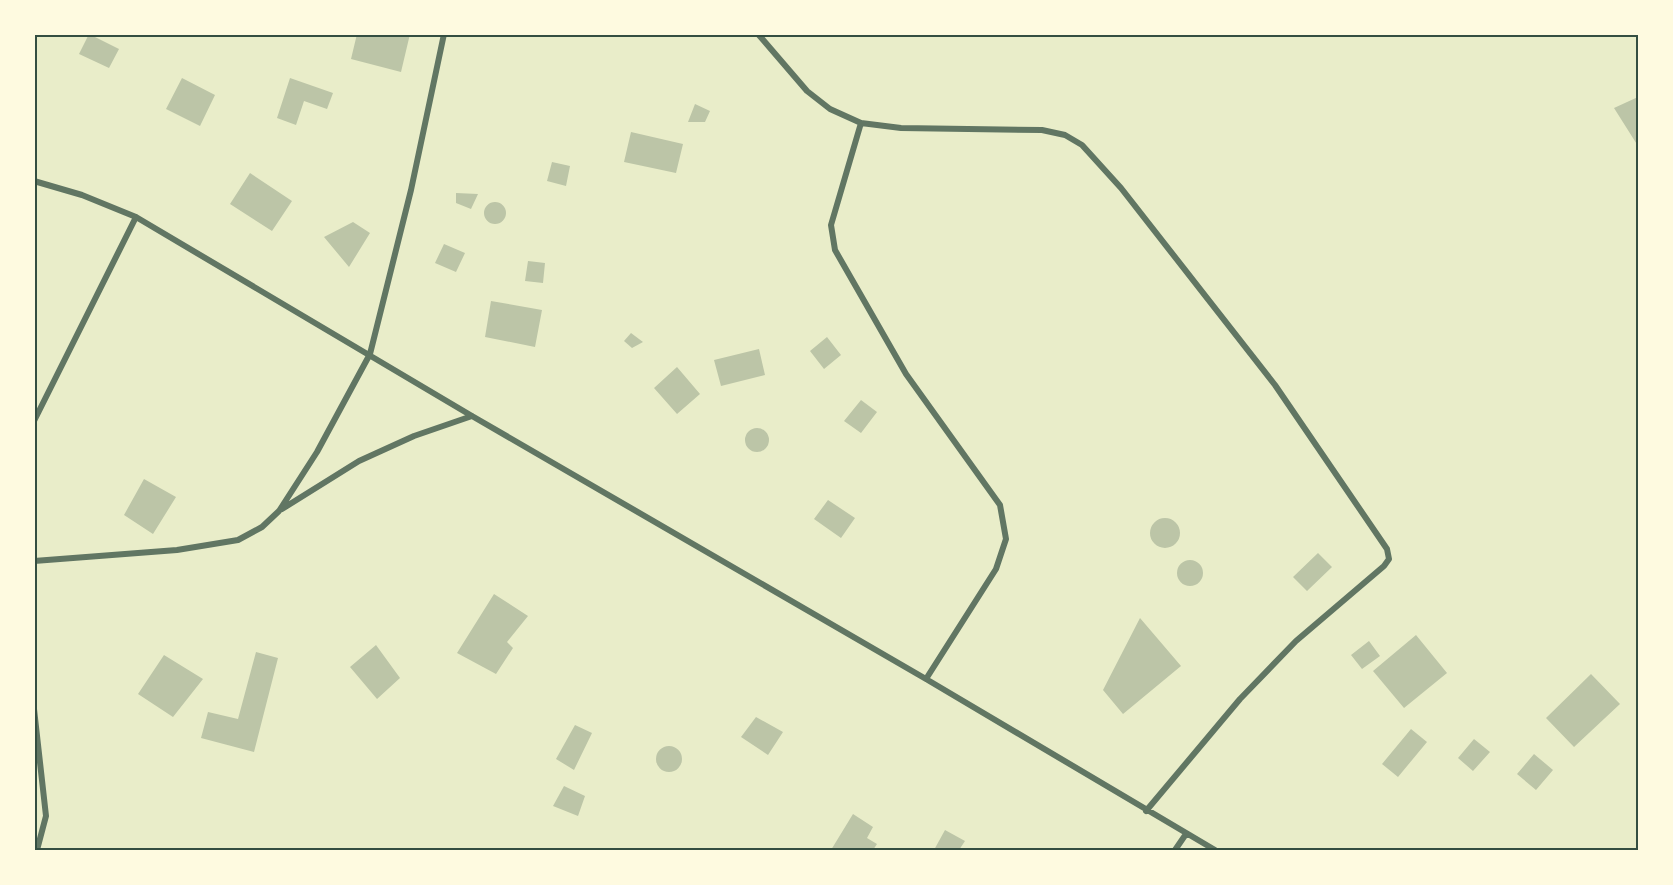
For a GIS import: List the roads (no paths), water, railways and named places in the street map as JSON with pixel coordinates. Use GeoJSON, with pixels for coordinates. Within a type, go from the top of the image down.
{"type":"FeatureCollection","features":[{"type":"Feature","properties":{"kind":"street"},"geometry":{"type":"LineString","coordinates":[[279,510],[317,452],[370,354],[411,190],[444,34]]}},
{"type":"Feature","properties":{"kind":"street"},"geometry":{"type":"LineString","coordinates":[[758,34],[807,91],[830,109],[861,123],[901,128],[1042,130],[1065,135],[1082,145],[1122,188],[1275,385],[1387,549],[1389,559],[1384,566],[1296,641],[1240,699],[1146,811]]}},
{"type":"Feature","properties":{"kind":"street"},"geometry":{"type":"LineString","coordinates":[[861,123],[831,225],[835,250],[906,374],[1000,505],[1006,539],[996,569],[926,679]]}},
{"type":"Feature","properties":{"kind":"street"},"geometry":{"type":"LineString","coordinates":[[34,181],[82,195],[136,217],[1215,850]]}},
{"type":"Feature","properties":{"kind":"street"},"geometry":{"type":"LineString","coordinates":[[34,421],[136,217]]}},
{"type":"Feature","properties":{"kind":"street"},"geometry":{"type":"LineString","coordinates":[[34,561],[177,550],[238,540],[262,526],[279,510],[359,461],[414,436],[472,416]]}},
{"type":"Feature","properties":{"kind":"street"},"geometry":{"type":"LineString","coordinates":[[34,709],[46,816],[37,850]]}},
{"type":"Feature","properties":{"kind":"street"},"geometry":{"type":"LineString","coordinates":[[1175,850],[1186,834]]}}]}
